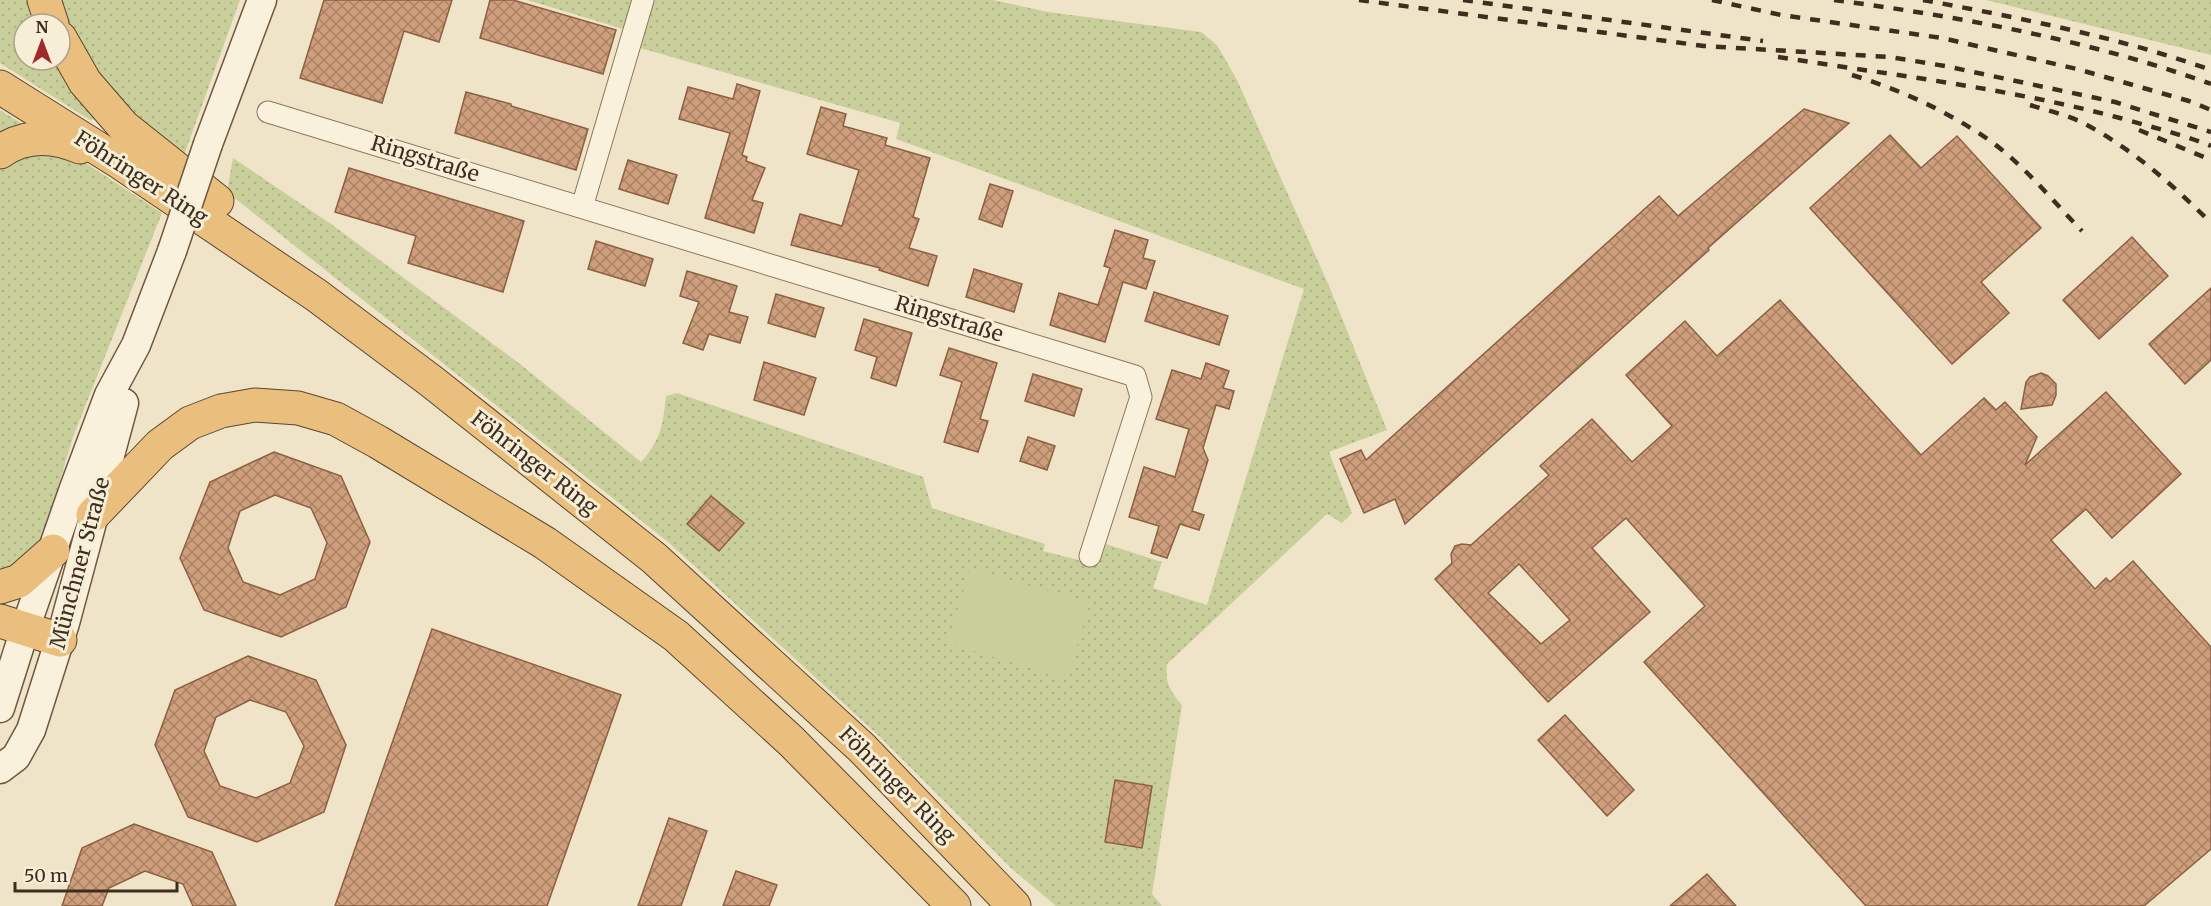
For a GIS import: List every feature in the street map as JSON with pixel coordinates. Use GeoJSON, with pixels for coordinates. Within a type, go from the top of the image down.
{"type":"FeatureCollection","features":[{"type":"Feature","properties":{"kind":"highway"},"geometry":{"type":"LineString","coordinates":[[72,59],[85,82],[124,127],[260,235],[316,295]]}},
{"type":"Feature","properties":{"kind":"highway","name":"Föhringer Ring"},"geometry":{"type":"LineString","coordinates":[[0,87],[121,163],[316,295],[440,388],[654,558],[862,748],[1014,906]]}},
{"type":"Feature","properties":{"kind":"highway"},"geometry":{"type":"LineString","coordinates":[[0,152],[12,144],[38,137],[68,142],[121,163]]}},
{"type":"Feature","properties":{"kind":"highway"},"geometry":{"type":"LineString","coordinates":[[93,515],[160,445],[190,423],[221,411],[255,405],[297,408],[336,419],[545,543],[676,636],[791,741],[954,906]]}},
{"type":"Feature","properties":{"kind":"highway"},"geometry":{"type":"LineString","coordinates":[[0,587],[19,581],[53,551]]}},
{"type":"Feature","properties":{"kind":"highway"},"geometry":{"type":"LineString","coordinates":[[12,625],[60,640]]}},
{"type":"Feature","properties":{"kind":"main road","name":"Münchner Straße"},"geometry":{"type":"LineString","coordinates":[[0,708],[12,625],[53,551],[110,395],[136,345],[262,0]]}},
{"type":"Feature","properties":{"kind":"main road","name":"Münchner Straße"},"geometry":{"type":"LineString","coordinates":[[0,769],[16,757],[32,730],[60,640],[126,396],[136,345]]}},
{"type":"Feature","properties":{"kind":"street"},"geometry":{"type":"LineString","coordinates":[[582,207],[644,0]]}},
{"type":"Feature","properties":{"kind":"street","name":"Ringstraße"},"geometry":{"type":"LineString","coordinates":[[268,112],[1135,376],[1141,397],[1090,556]]}},
{"type":"Feature","properties":{"kind":"green space"},"geometry":{"type":"Polygon","coordinates":[[[0,0],[29,0],[33,12],[12,12],[12,71],[0,63],[0,0]]]}},
{"type":"Feature","properties":{"kind":"green space"},"geometry":{"type":"Polygon","coordinates":[[[56,0],[240,0],[182,161],[107,89],[72,37],[72,12],[60,12],[56,0]]]}},
{"type":"Feature","properties":{"kind":"green space"},"geometry":{"type":"Polygon","coordinates":[[[527,0],[993,0],[1048,12],[1201,32],[1217,45],[1237,80],[1329,286],[1387,430],[1329,452],[1352,513],[1342,523],[1327,514],[1167,664],[1169,686],[1182,705],[1152,894],[1162,906],[1056,906],[1011,868],[880,737],[668,542],[227,192],[233,158],[331,224],[520,364],[641,462],[657,439],[664,415],[666,396],[677,393],[923,477],[932,508],[1045,544],[1043,551],[1099,565],[1106,544],[1162,562],[1153,588],[1207,605],[1304,289],[896,139],[900,123],[630,45],[633,32],[527,0]]]}},
{"type":"Feature","properties":{"kind":"green space"},"geometry":{"type":"Polygon","coordinates":[[[1986,0],[2211,0],[2211,55],[1986,0]]]}},
{"type":"Feature","properties":{"kind":"green space"},"geometry":{"type":"Polygon","coordinates":[[[14,72],[63,72],[96,119],[90,120],[14,72]]]}},
{"type":"Feature","properties":{"kind":"green space"},"geometry":{"type":"Polygon","coordinates":[[[0,110],[21,123],[20,133],[0,140],[0,110]]]}},
{"type":"Feature","properties":{"kind":"green space"},"geometry":{"type":"Polygon","coordinates":[[[23,150],[72,154],[162,213],[73,437],[43,537],[22,565],[0,578],[0,167],[23,150]]]}},
{"type":"Feature","properties":{"kind":"green space"},"geometry":{"type":"Polygon","coordinates":[[[970,568],[1090,603],[1067,679],[948,643],[970,568]]]}},
{"type":"Feature","properties":{"kind":"building"},"geometry":{"type":"Polygon","coordinates":[[[324,0],[452,0],[439,42],[404,31],[382,103],[300,78],[324,0]]]}},
{"type":"Feature","properties":{"kind":"building"},"geometry":{"type":"Polygon","coordinates":[[[490,0],[513,0],[616,30],[603,74],[480,38],[490,0]]]}},
{"type":"Feature","properties":{"kind":"building"},"geometry":{"type":"Polygon","coordinates":[[[737,84],[760,91],[742,155],[747,157],[746,161],[765,168],[752,200],[763,203],[754,233],[705,218],[730,133],[679,119],[688,87],[733,99],[737,84]]]}},
{"type":"Feature","properties":{"kind":"building"},"geometry":{"type":"Polygon","coordinates":[[[466,92],[588,129],[576,170],[455,133],[466,92]]]}},
{"type":"Feature","properties":{"kind":"building"},"geometry":{"type":"Polygon","coordinates":[[[821,107],[846,114],[843,126],[887,138],[885,145],[930,158],[913,217],[919,219],[909,248],[937,256],[928,286],[879,270],[880,268],[791,245],[800,214],[842,226],[859,170],[807,154],[821,107]]]}},
{"type":"Feature","properties":{"kind":"building"},"geometry":{"type":"Polygon","coordinates":[[[1804,109],[1849,123],[1405,524],[1395,499],[1364,513],[1340,459],[1361,450],[1366,460],[1659,196],[1678,216],[1804,109]]]}},
{"type":"Feature","properties":{"kind":"building"},"geometry":{"type":"Polygon","coordinates":[[[1890,135],[1921,168],[1957,136],[2041,228],[1981,282],[2009,313],[1952,364],[1810,208],[1890,135]]]}},
{"type":"Feature","properties":{"kind":"building"},"geometry":{"type":"Polygon","coordinates":[[[628,160],[677,175],[668,204],[619,189],[628,160]]]}},
{"type":"Feature","properties":{"kind":"building"},"geometry":{"type":"Polygon","coordinates":[[[349,168],[524,221],[503,292],[408,263],[416,236],[335,212],[349,168]]]}},
{"type":"Feature","properties":{"kind":"building"},"geometry":{"type":"Polygon","coordinates":[[[990,184],[1013,191],[1002,227],[979,219],[990,184]]]}},
{"type":"Feature","properties":{"kind":"building"},"geometry":{"type":"Polygon","coordinates":[[[1115,230],[1148,240],[1143,258],[1155,261],[1146,289],[1123,282],[1105,342],[1050,325],[1059,293],[1098,305],[1110,268],[1104,266],[1115,230]]]}},
{"type":"Feature","properties":{"kind":"building"},"geometry":{"type":"Polygon","coordinates":[[[2132,237],[2168,276],[2099,339],[2063,300],[2132,237]]]}},
{"type":"Feature","properties":{"kind":"building"},"geometry":{"type":"Polygon","coordinates":[[[596,241],[653,259],[645,286],[588,269],[596,241]]]}},
{"type":"Feature","properties":{"kind":"building"},"geometry":{"type":"Polygon","coordinates":[[[974,269],[1022,284],[1014,312],[966,297],[974,269]]]}},
{"type":"Feature","properties":{"kind":"building"},"geometry":{"type":"Polygon","coordinates":[[[687,271],[737,286],[729,312],[748,317],[740,343],[709,334],[703,350],[683,343],[699,302],[680,296],[687,271]]]}},
{"type":"Feature","properties":{"kind":"building"},"geometry":{"type":"Polygon","coordinates":[[[2211,288],[2211,360],[2185,384],[2149,344],[2211,288]]]}},
{"type":"Feature","properties":{"kind":"building"},"geometry":{"type":"Polygon","coordinates":[[[1154,292],[1228,316],[1219,345],[1145,321],[1154,292]]]}},
{"type":"Feature","properties":{"kind":"building"},"geometry":{"type":"Polygon","coordinates":[[[776,294],[824,308],[815,337],[768,323],[776,294]]]}},
{"type":"Feature","properties":{"kind":"building"},"geometry":{"type":"Polygon","coordinates":[[[1780,300],[1921,455],[1984,398],[1996,410],[2005,402],[2037,437],[2025,465],[2106,392],[2181,474],[2112,538],[2086,509],[2051,540],[2095,589],[2106,578],[2110,582],[2133,561],[2211,647],[2211,849],[2144,906],[1866,906],[1644,662],[1705,606],[1626,518],[1592,548],[1650,612],[1548,702],[1435,579],[1452,563],[1451,554],[1455,546],[1471,545],[1549,475],[1540,466],[1592,419],[1632,462],[1672,426],[1626,375],[1685,321],[1717,356],[1780,300]],[[1519,564],[1488,593],[1541,644],[1570,620],[1519,564]]]}},
{"type":"Feature","properties":{"kind":"building"},"geometry":{"type":"Polygon","coordinates":[[[864,319],[912,333],[896,386],[871,378],[877,357],[855,350],[864,319]]]}},
{"type":"Feature","properties":{"kind":"building"},"geometry":{"type":"Polygon","coordinates":[[[949,348],[997,363],[980,419],[988,421],[978,452],[944,442],[962,382],[940,375],[949,348]]]}},
{"type":"Feature","properties":{"kind":"building"},"geometry":{"type":"Polygon","coordinates":[[[764,362],[816,378],[804,415],[754,400],[764,362]]]}},
{"type":"Feature","properties":{"kind":"building"},"geometry":{"type":"Polygon","coordinates":[[[1206,363],[1229,371],[1223,388],[1234,391],[1229,409],[1216,405],[1203,448],[1208,460],[1192,511],[1204,515],[1199,530],[1180,524],[1167,558],[1151,553],[1159,526],[1129,517],[1144,467],[1175,477],[1189,429],[1156,419],[1172,370],[1201,379],[1206,363]]]}},
{"type":"Feature","properties":{"kind":"building"},"geometry":{"type":"Polygon","coordinates":[[[2041,373],[2056,384],[2056,395],[2052,405],[2021,409],[2026,382],[2030,377],[2041,373]]]}},
{"type":"Feature","properties":{"kind":"building"},"geometry":{"type":"Polygon","coordinates":[[[1033,374],[1082,389],[1074,416],[1025,401],[1033,374]]]}},
{"type":"Feature","properties":{"kind":"building"},"geometry":{"type":"Polygon","coordinates":[[[1028,437],[1055,446],[1047,470],[1020,461],[1028,437]]]}},
{"type":"Feature","properties":{"kind":"building"},"geometry":{"type":"Polygon","coordinates":[[[274,452],[341,476],[370,542],[346,607],[281,637],[204,610],[180,558],[210,482],[274,452]],[[275,495],[240,511],[228,548],[243,582],[280,595],[315,579],[327,543],[311,508],[275,495]]]}},
{"type":"Feature","properties":{"kind":"building"},"geometry":{"type":"Polygon","coordinates":[[[711,496],[744,523],[719,551],[687,524],[711,496]]]}},
{"type":"Feature","properties":{"kind":"building"},"geometry":{"type":"Polygon","coordinates":[[[432,629],[621,695],[547,906],[335,906],[432,629]]]}},
{"type":"Feature","properties":{"kind":"building"},"geometry":{"type":"Polygon","coordinates":[[[248,656],[316,680],[346,745],[324,812],[257,842],[188,817],[155,745],[175,690],[248,656]],[[250,700],[216,717],[204,751],[220,786],[256,798],[290,783],[304,746],[286,712],[250,700]]]}},
{"type":"Feature","properties":{"kind":"building"},"geometry":{"type":"Polygon","coordinates":[[[1565,715],[1634,790],[1607,816],[1538,740],[1565,715]]]}},
{"type":"Feature","properties":{"kind":"building"},"geometry":{"type":"Polygon","coordinates":[[[1115,780],[1152,786],[1142,848],[1105,842],[1115,780]]]}},
{"type":"Feature","properties":{"kind":"building"},"geometry":{"type":"Polygon","coordinates":[[[669,818],[707,831],[681,906],[638,906],[669,818]]]}},
{"type":"Feature","properties":{"kind":"building"},"geometry":{"type":"Polygon","coordinates":[[[134,824],[212,852],[236,906],[193,906],[183,884],[145,871],[109,888],[102,906],[62,906],[82,848],[134,824]]]}},
{"type":"Feature","properties":{"kind":"building"},"geometry":{"type":"Polygon","coordinates":[[[736,871],[777,885],[769,906],[723,906],[736,871]]]}},
{"type":"Feature","properties":{"kind":"building"},"geometry":{"type":"Polygon","coordinates":[[[1707,874],[1736,906],[1670,906],[1707,874]]]}},
{"type":"Feature","properties":{"kind":"railway"},"geometry":{"type":"LineString","coordinates":[[1359,0],[1704,46],[1890,57],[1945,66],[2115,102],[2211,132]]}},
{"type":"Feature","properties":{"kind":"railway"},"geometry":{"type":"LineString","coordinates":[[1463,0],[1763,41]]}},
{"type":"Feature","properties":{"kind":"railway"},"geometry":{"type":"LineString","coordinates":[[1712,0],[1781,15],[1942,38],[2077,69],[2189,101],[2211,110]]}},
{"type":"Feature","properties":{"kind":"railway"},"geometry":{"type":"LineString","coordinates":[[1834,0],[1930,14],[2025,32],[2119,55],[2211,84]]}},
{"type":"Feature","properties":{"kind":"railway"},"geometry":{"type":"LineString","coordinates":[[1923,0],[2105,38],[2211,70]]}},
{"type":"Feature","properties":{"kind":"railway"},"geometry":{"type":"LineString","coordinates":[[1778,57],[2035,98],[2120,118],[2211,146]]}},
{"type":"Feature","properties":{"kind":"railway"},"geometry":{"type":"LineString","coordinates":[[1852,75],[1923,102],[1989,140],[2026,172],[2082,231]]}},
{"type":"Feature","properties":{"kind":"railway"},"geometry":{"type":"LineString","coordinates":[[2030,105],[2079,121],[2115,142],[2165,180],[2211,223]]}},
{"type":"Feature","properties":{"kind":"railway"},"geometry":{"type":"LineString","coordinates":[[2139,130],[2211,160]]}}]}
